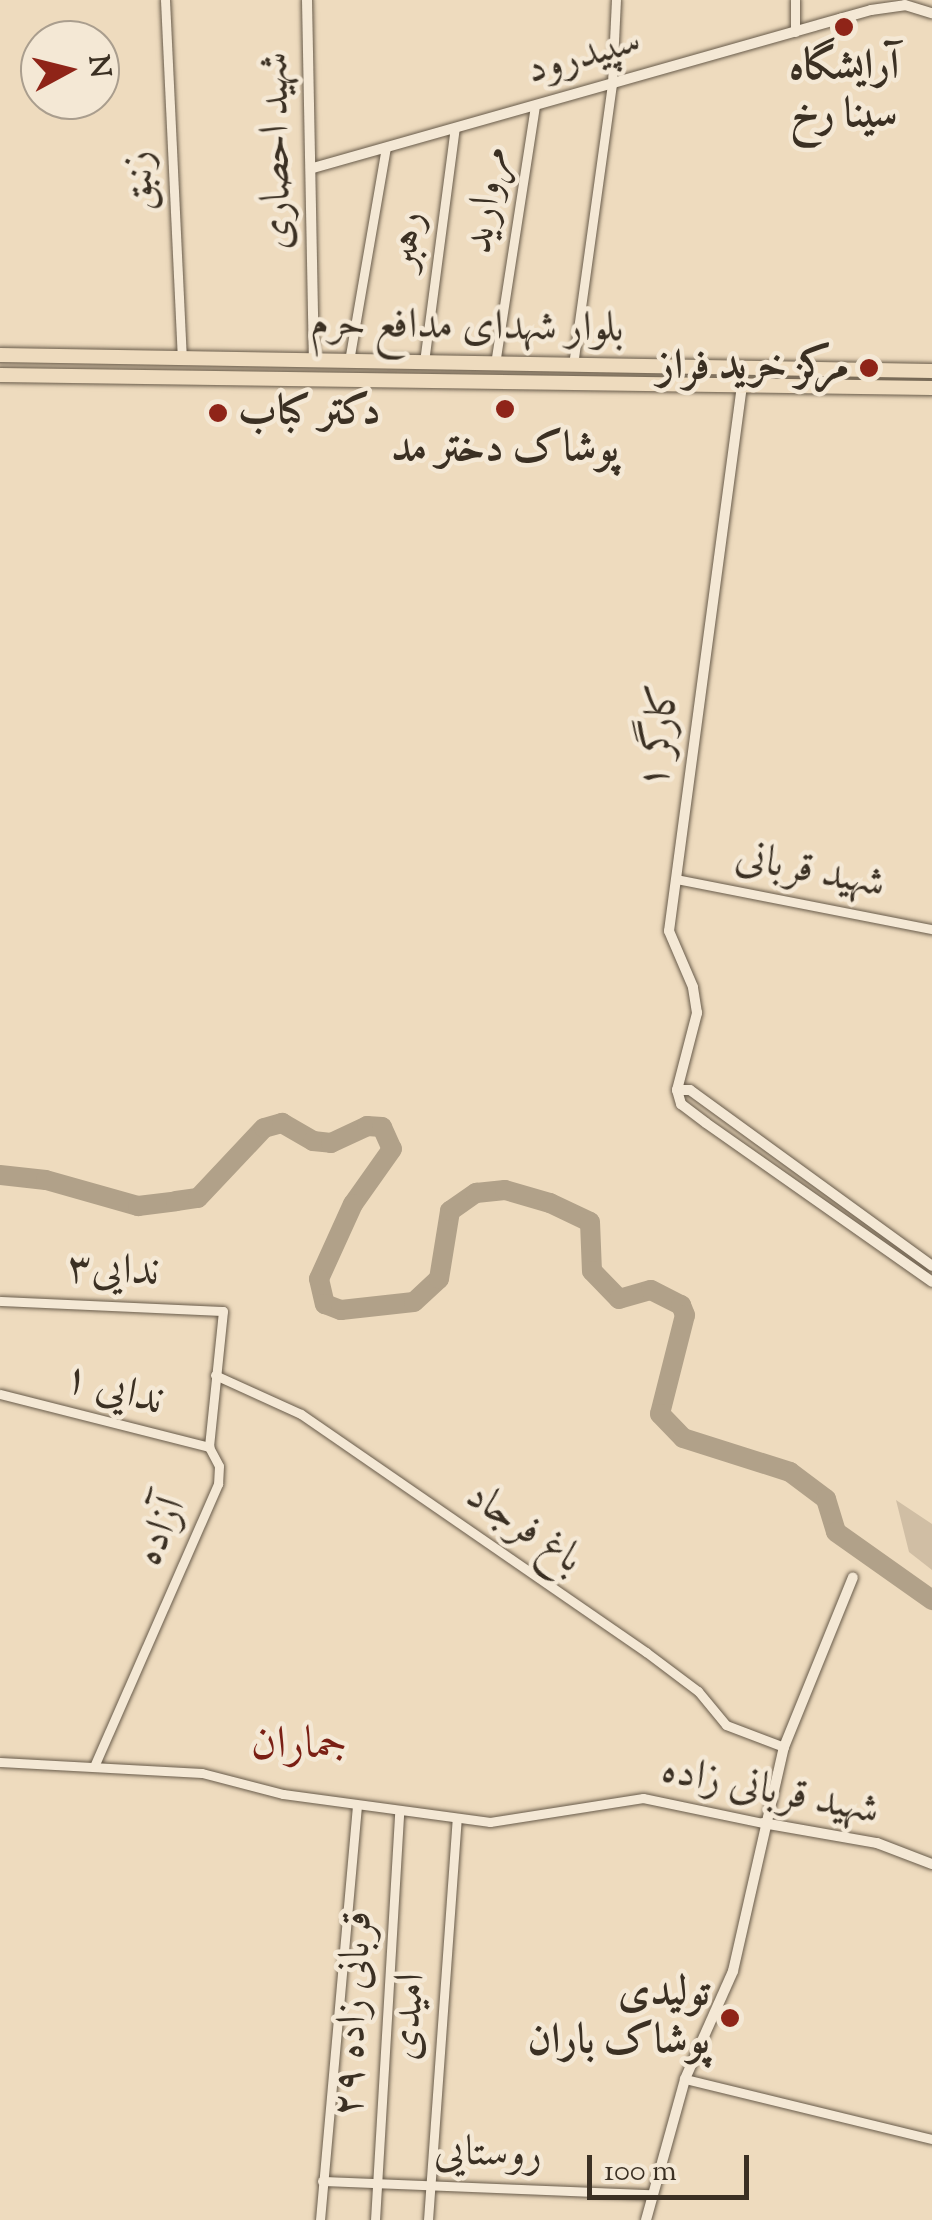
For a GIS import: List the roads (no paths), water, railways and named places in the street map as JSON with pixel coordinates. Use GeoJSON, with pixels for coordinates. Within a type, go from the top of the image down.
{"type":"FeatureCollection","features":[{"type":"Feature","properties":{"kind":"main road","name":"بلوار شهدای مدافع حرم"},"geometry":{"type":"LineString","coordinates":[[0,355],[932,371]]}},
{"type":"Feature","properties":{"kind":"main road","name":"بلوار شهدای مدافع حرم"},"geometry":{"type":"LineString","coordinates":[[0,375],[932,388]]}},
{"type":"Feature","properties":{"kind":"street","name":"زنبق"},"geometry":{"type":"LineString","coordinates":[[164,0],[182,358]]}},
{"type":"Feature","properties":{"kind":"street","name":"شهید احصاری"},"geometry":{"type":"LineString","coordinates":[[307,0],[314,361]]}},
{"type":"Feature","properties":{"kind":"street"},"geometry":{"type":"LineString","coordinates":[[573,365],[612,84],[616,0]]}},
{"type":"Feature","properties":{"kind":"street"},"geometry":{"type":"LineString","coordinates":[[795,0],[795,32]]}},
{"type":"Feature","properties":{"kind":"street","name":"سپیدرود"},"geometry":{"type":"LineString","coordinates":[[313,168],[795,32],[871,5],[905,6],[932,13]]}},
{"type":"Feature","properties":{"kind":"street","name":"مروارید"},"geometry":{"type":"LineString","coordinates":[[495,364],[535,106]]}},
{"type":"Feature","properties":{"kind":"street","name":"رهبر"},"geometry":{"type":"LineString","coordinates":[[424,362],[456,128]]}},
{"type":"Feature","properties":{"kind":"street"},"geometry":{"type":"LineString","coordinates":[[349,361],[386,148]]}},
{"type":"Feature","properties":{"kind":"street","name":"کارگر ۱"},"geometry":{"type":"LineString","coordinates":[[676,1090],[697,1013],[694,987],[668,931],[742,385]]}},
{"type":"Feature","properties":{"kind":"street","name":"شهید قربانی"},"geometry":{"type":"LineString","coordinates":[[676,879],[932,929]]}},
{"type":"Feature","properties":{"kind":"street"},"geometry":{"type":"LineString","coordinates":[[932,1266],[690,1090],[676,1090],[681,1104],[932,1282]]}},
{"type":"Feature","properties":{"kind":"street"},"geometry":{"type":"LineString","coordinates":[[822,1204],[830,1194]]}},
{"type":"Feature","properties":{"kind":"street"},"geometry":{"type":"LineString","coordinates":[[890,1252],[898,1242]]}},
{"type":"Feature","properties":{"kind":"street","name":"ندایی۳"},"geometry":{"type":"LineString","coordinates":[[0,1301],[223,1311]]}},
{"type":"Feature","properties":{"kind":"street","name":"آزاده"},"geometry":{"type":"LineString","coordinates":[[94,1766],[218,1484],[219,1466],[209,1448],[223,1311]]}},
{"type":"Feature","properties":{"kind":"street","name":"باغ فرجاد"},"geometry":{"type":"LineString","coordinates":[[216,1375],[301,1414],[646,1652],[698,1692],[726,1724],[784,1747]]}},
{"type":"Feature","properties":{"kind":"street","name":"ندایی ۱"},"geometry":{"type":"LineString","coordinates":[[0,1394],[209,1448]]}},
{"type":"Feature","properties":{"kind":"street"},"geometry":{"type":"LineString","coordinates":[[646,2220],[686,2079],[733,1971],[784,1747],[852,1577]]}},
{"type":"Feature","properties":{"kind":"street","name":"شهید قربانی زاده"},"geometry":{"type":"LineString","coordinates":[[0,1762],[202,1773],[357,1805],[490,1822],[643,1798],[876,1843],[932,1864]]}},
{"type":"Feature","properties":{"kind":"street"},"geometry":{"type":"LineString","coordinates":[[320,2220],[357,1805]]}},
{"type":"Feature","properties":{"kind":"street","name":"قربانی زاده ۲۹"},"geometry":{"type":"LineString","coordinates":[[376,2220],[399,1811]]}},
{"type":"Feature","properties":{"kind":"street","name":"امیدی"},"geometry":{"type":"LineString","coordinates":[[428,2220],[457,1818]]}},
{"type":"Feature","properties":{"kind":"street"},"geometry":{"type":"LineString","coordinates":[[686,2079],[932,2139]]}},
{"type":"Feature","properties":{"kind":"street","name":"روستایی"},"geometry":{"type":"LineString","coordinates":[[322,2181],[652,2194]]}},
{"type":"Feature","properties":{"kind":"waterway"},"geometry":{"type":"LineString","coordinates":[[0,1175],[46,1180],[138,1206],[198,1198],[264,1128],[282,1123],[313,1141],[331,1143],[367,1126],[382,1127],[392,1149],[353,1204],[319,1279],[325,1304],[341,1310],[414,1302],[439,1279],[450,1211],[476,1193],[505,1190],[550,1203],[590,1222],[592,1271],[619,1299],[651,1290],[681,1305],[685,1315],[660,1414],[683,1438],[790,1472],[826,1499],[836,1532],[932,1600]]}},
{"type":"Feature","properties":{"kind":"place","name":"آرایشگاه سینا رخ"},"geometry":{"type":"Point","coordinates":[844,27]}},
{"type":"Feature","properties":{"kind":"place","name":"مرکز خرید فراز"},"geometry":{"type":"Point","coordinates":[869,368]}},
{"type":"Feature","properties":{"kind":"place","name":"پوشاک دختر مد"},"geometry":{"type":"Point","coordinates":[505,409]}},
{"type":"Feature","properties":{"kind":"place","name":"دکتر کباب"},"geometry":{"type":"Point","coordinates":[218,413]}},
{"type":"Feature","properties":{"kind":"place","name":"تولیدی پوشاک باران"},"geometry":{"type":"Point","coordinates":[730,2018]}},
{"type":"Feature","properties":{"kind":"district","name":"جماران"},"geometry":{"type":"Point","coordinates":[299,1747]}}]}
